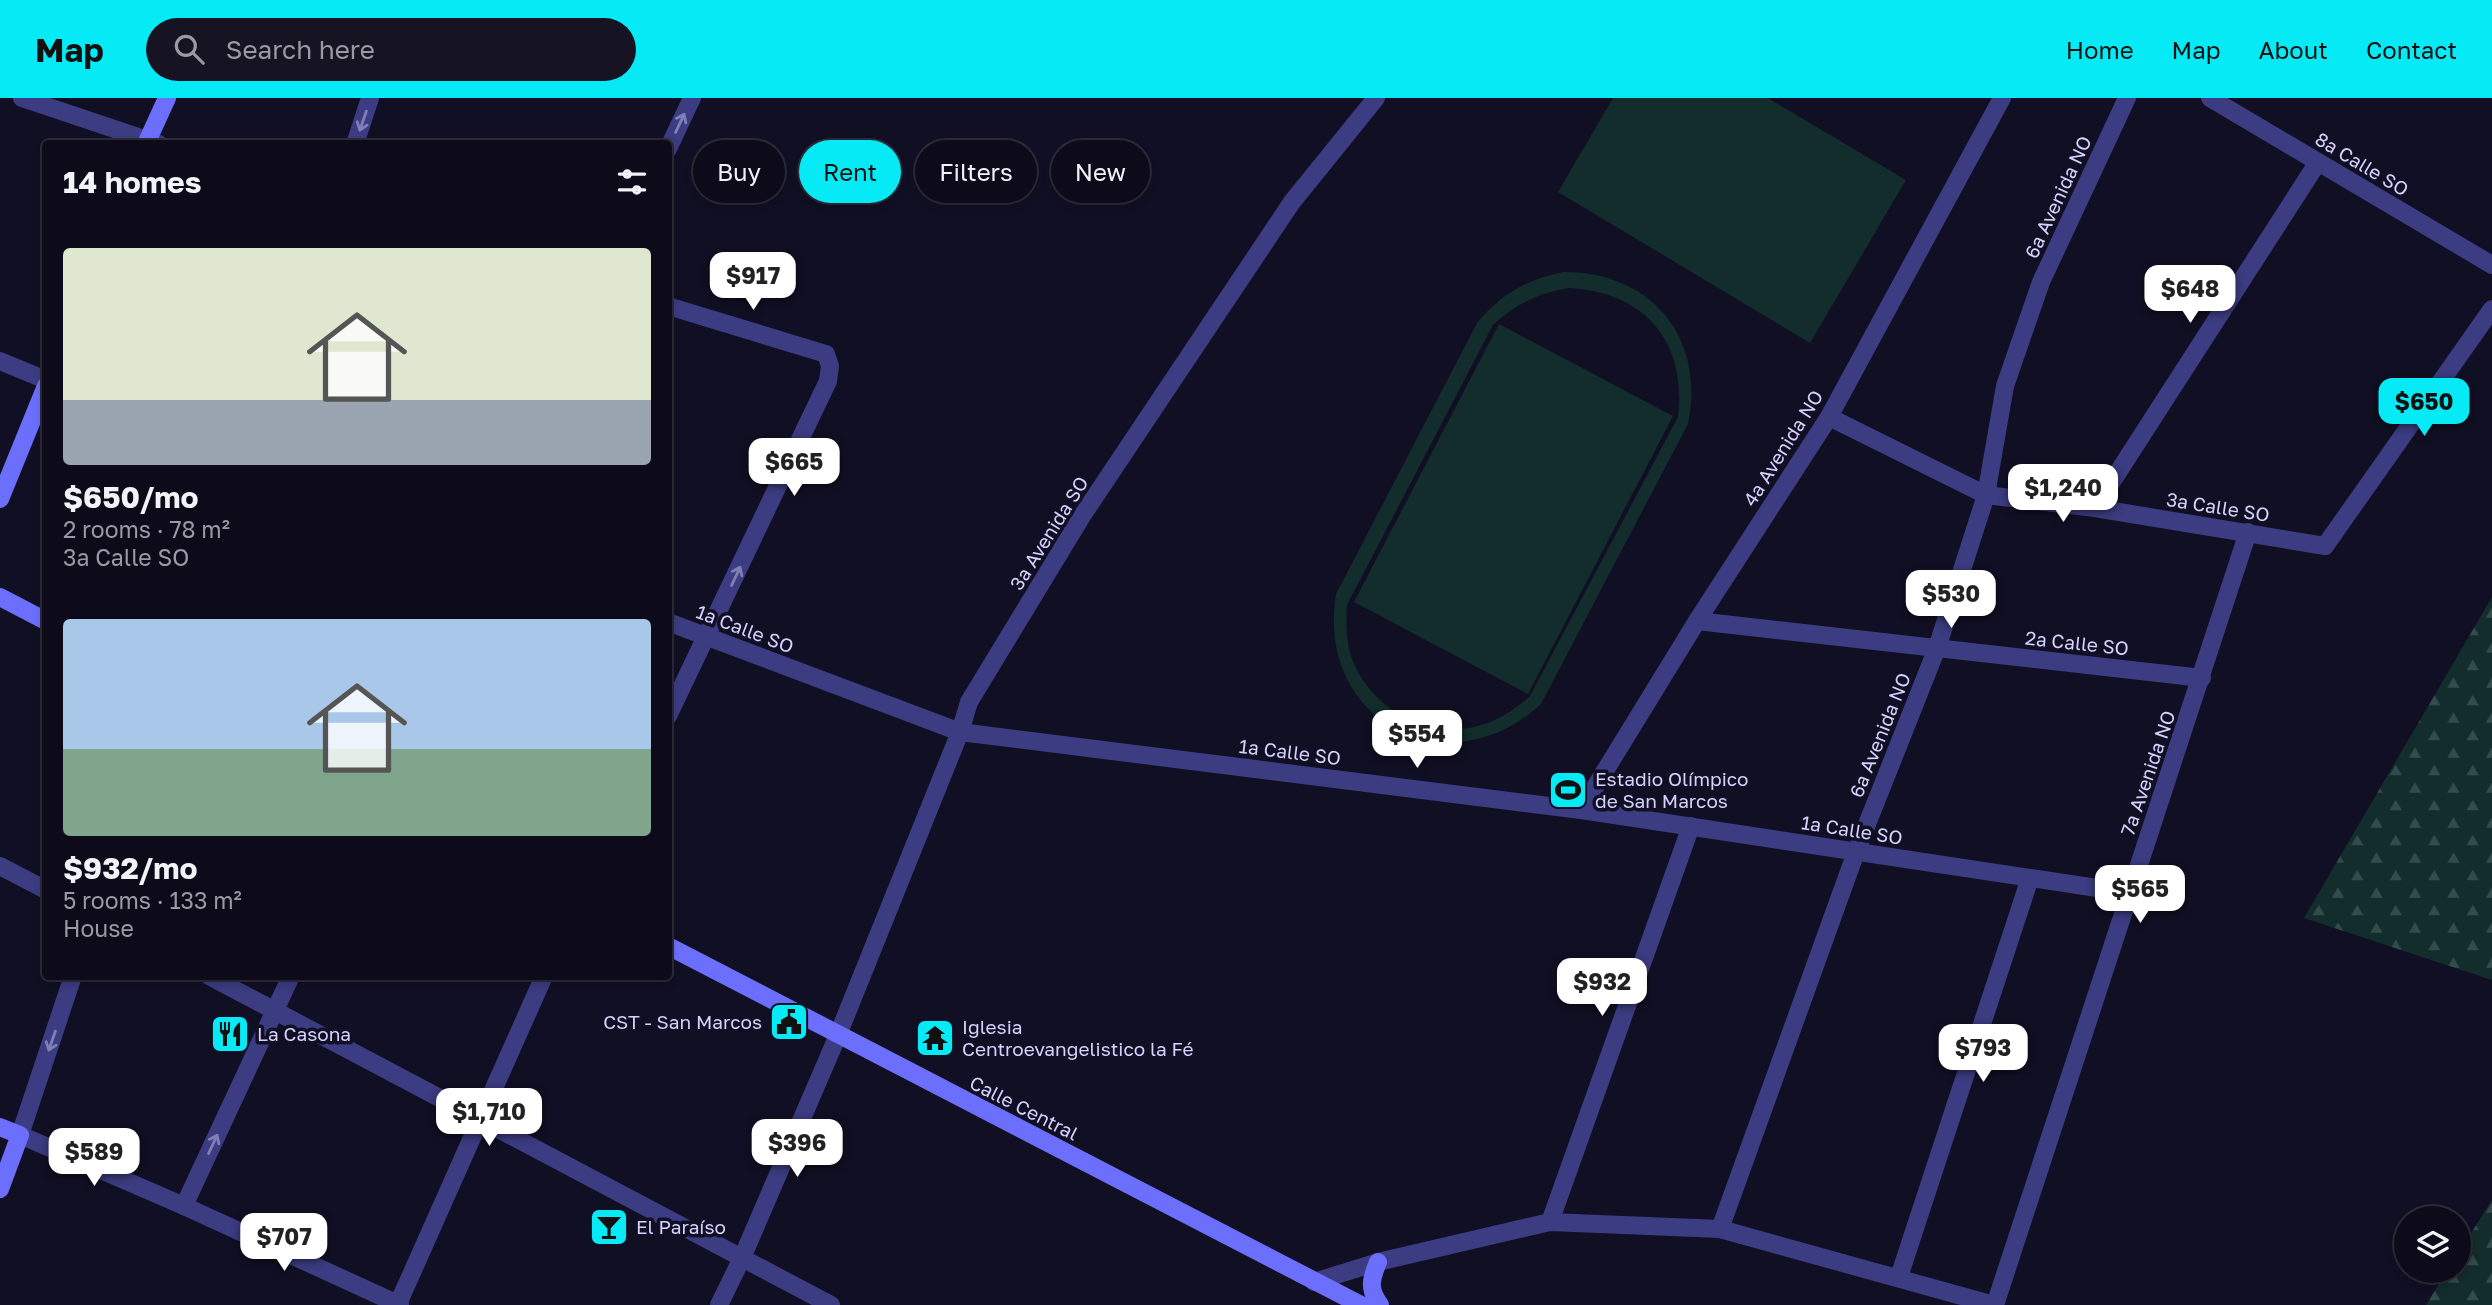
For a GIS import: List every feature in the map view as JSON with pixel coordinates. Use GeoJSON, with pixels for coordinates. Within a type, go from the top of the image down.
{"type":"FeatureCollection","features":[{"type":"Feature","properties":{"kind":"main road"},"geometry":{"type":"LineString","coordinates":[[152,140],[167,98]]}},
{"type":"Feature","properties":{"kind":"main road"},"geometry":{"type":"LineString","coordinates":[[0,499],[42,396]]}},
{"type":"Feature","properties":{"kind":"main road"},"geometry":{"type":"LineString","coordinates":[[0,597],[42,619]]}},
{"type":"Feature","properties":{"kind":"main road","name":"Calle Central"},"geometry":{"type":"LineString","coordinates":[[672,948],[1361,1305]]}},
{"type":"Feature","properties":{"kind":"main road"},"geometry":{"type":"LineString","coordinates":[[0,1127],[20,1135],[0,1189]]}},
{"type":"Feature","properties":{"kind":"main road"},"geometry":{"type":"LineString","coordinates":[[1378,1262],[1370,1281],[1374,1297],[1380,1305]]}},
{"type":"Feature","properties":{"kind":"street"},"geometry":{"type":"LineString","coordinates":[[22,98],[145,140]]}},
{"type":"Feature","properties":{"kind":"street"},"geometry":{"type":"LineString","coordinates":[[356,140],[370,98]]}},
{"type":"Feature","properties":{"kind":"street"},"geometry":{"type":"LineString","coordinates":[[672,140],[692,98]]}},
{"type":"Feature","properties":{"kind":"street","name":"3a Avenida SO"},"geometry":{"type":"LineString","coordinates":[[719,1305],[838,1035],[960,732],[969,702],[1088,507],[1292,202],[1376,98]]}},
{"type":"Feature","properties":{"kind":"street","name":"4a Avenida NO"},"geometry":{"type":"LineString","coordinates":[[1581,810],[1697,621],[1829,417],[2002,98]]}},
{"type":"Feature","properties":{"kind":"street","name":"6a Avenida NO"},"geometry":{"type":"LineString","coordinates":[[1720,1228],[1856,852],[1937,648],[1986,495],[2005,386],[2041,282],[2127,98]]}},
{"type":"Feature","properties":{"kind":"street","name":"8a Calle SO"},"geometry":{"type":"LineString","coordinates":[[2210,98],[2492,265]]}},
{"type":"Feature","properties":{"kind":"street"},"geometry":{"type":"LineString","coordinates":[[2095,508],[2319,162]]}},
{"type":"Feature","properties":{"kind":"street"},"geometry":{"type":"LineString","coordinates":[[672,307],[826,354],[830,366],[828,381],[672,708]]}},
{"type":"Feature","properties":{"kind":"street","name":"3a Calle SO"},"geometry":{"type":"LineString","coordinates":[[1829,417],[1986,495],[2095,508],[2325,546],[2492,309]]}},
{"type":"Feature","properties":{"kind":"street"},"geometry":{"type":"LineString","coordinates":[[0,361],[42,378]]}},
{"type":"Feature","properties":{"kind":"street","name":"7a Avenida NO"},"geometry":{"type":"LineString","coordinates":[[1995,1305],[2248,533]]}},
{"type":"Feature","properties":{"kind":"street","name":"2a Calle SO"},"geometry":{"type":"LineString","coordinates":[[1697,621],[2202,678]]}},
{"type":"Feature","properties":{"kind":"street","name":"1a Calle SO"},"geometry":{"type":"LineString","coordinates":[[672,624],[960,732],[1581,810],[2130,893]]}},
{"type":"Feature","properties":{"kind":"street"},"geometry":{"type":"LineString","coordinates":[[1549,1222],[1691,826]]}},
{"type":"Feature","properties":{"kind":"street"},"geometry":{"type":"LineString","coordinates":[[0,866],[42,888]]}},
{"type":"Feature","properties":{"kind":"street"},"geometry":{"type":"LineString","coordinates":[[1899,1277],[2030,878]]}},
{"type":"Feature","properties":{"kind":"street"},"geometry":{"type":"LineString","coordinates":[[73,980],[20,1135],[399,1304],[542,980]]}},
{"type":"Feature","properties":{"kind":"street"},"geometry":{"type":"LineString","coordinates":[[216,980],[831,1305]]}},
{"type":"Feature","properties":{"kind":"street"},"geometry":{"type":"LineString","coordinates":[[184,1206],[289,980]]}},
{"type":"Feature","properties":{"kind":"street"},"geometry":{"type":"LineString","coordinates":[[1314,1282],[1378,1262],[1549,1222],[1720,1228],[1995,1305]]}},
{"type":"Feature","properties":{"kind":"green space"},"geometry":{"type":"Polygon","coordinates":[[[1613,98],[1768,98],[1906,180],[1810,343],[1558,192],[1613,98]]]}},
{"type":"Feature","properties":{"kind":"green space"},"geometry":{"type":"Polygon","coordinates":[[[1564,272],[1595,275],[1623,284],[1647,297],[1666,316],[1680,338],[1689,364],[1691,393],[1688,424],[1541,704],[1504,729],[1466,741],[1429,741],[1395,729],[1367,707],[1346,677],[1335,638],[1336,594],[1477,323],[1516,289],[1564,272]],[[1569,288],[1537,296],[1519,305],[1493,325],[1347,605],[1348,642],[1356,667],[1366,684],[1380,699],[1396,712],[1414,721],[1433,727],[1474,727],[1504,715],[1530,696],[1678,417],[1679,390],[1668,344],[1655,326],[1639,311],[1619,299],[1569,288]]]}},
{"type":"Feature","properties":{"kind":"green space"},"geometry":{"type":"Polygon","coordinates":[[[1499,324],[1673,416],[1528,694],[1354,602],[1499,324]]]}},
{"type":"Feature","properties":{"kind":"green space"},"geometry":{"type":"Polygon","coordinates":[[[2492,597],[2492,980],[2304,918],[2492,597]]]}},
{"type":"Feature","properties":{"kind":"green space"},"geometry":{"type":"Polygon","coordinates":[[[2492,1200],[2492,1305],[2426,1305],[2440,1283],[2471,1283],[2471,1233],[2492,1200]]]}},
{"type":"Feature","properties":{"kind":"place","name":"Estadio Olímpico de San Marcos"},"geometry":{"type":"Point","coordinates":[1568,790]}},
{"type":"Feature","properties":{"kind":"place","name":"CST - San Marcos"},"geometry":{"type":"Point","coordinates":[789,1022]}},
{"type":"Feature","properties":{"kind":"place","name":"La Casona"},"geometry":{"type":"Point","coordinates":[230,1034]}},
{"type":"Feature","properties":{"kind":"place","name":"Iglesia Centroevangelistico la Fé"},"geometry":{"type":"Point","coordinates":[935,1038]}},
{"type":"Feature","properties":{"kind":"place","name":"El Paraíso"},"geometry":{"type":"Point","coordinates":[609,1227]}}]}
